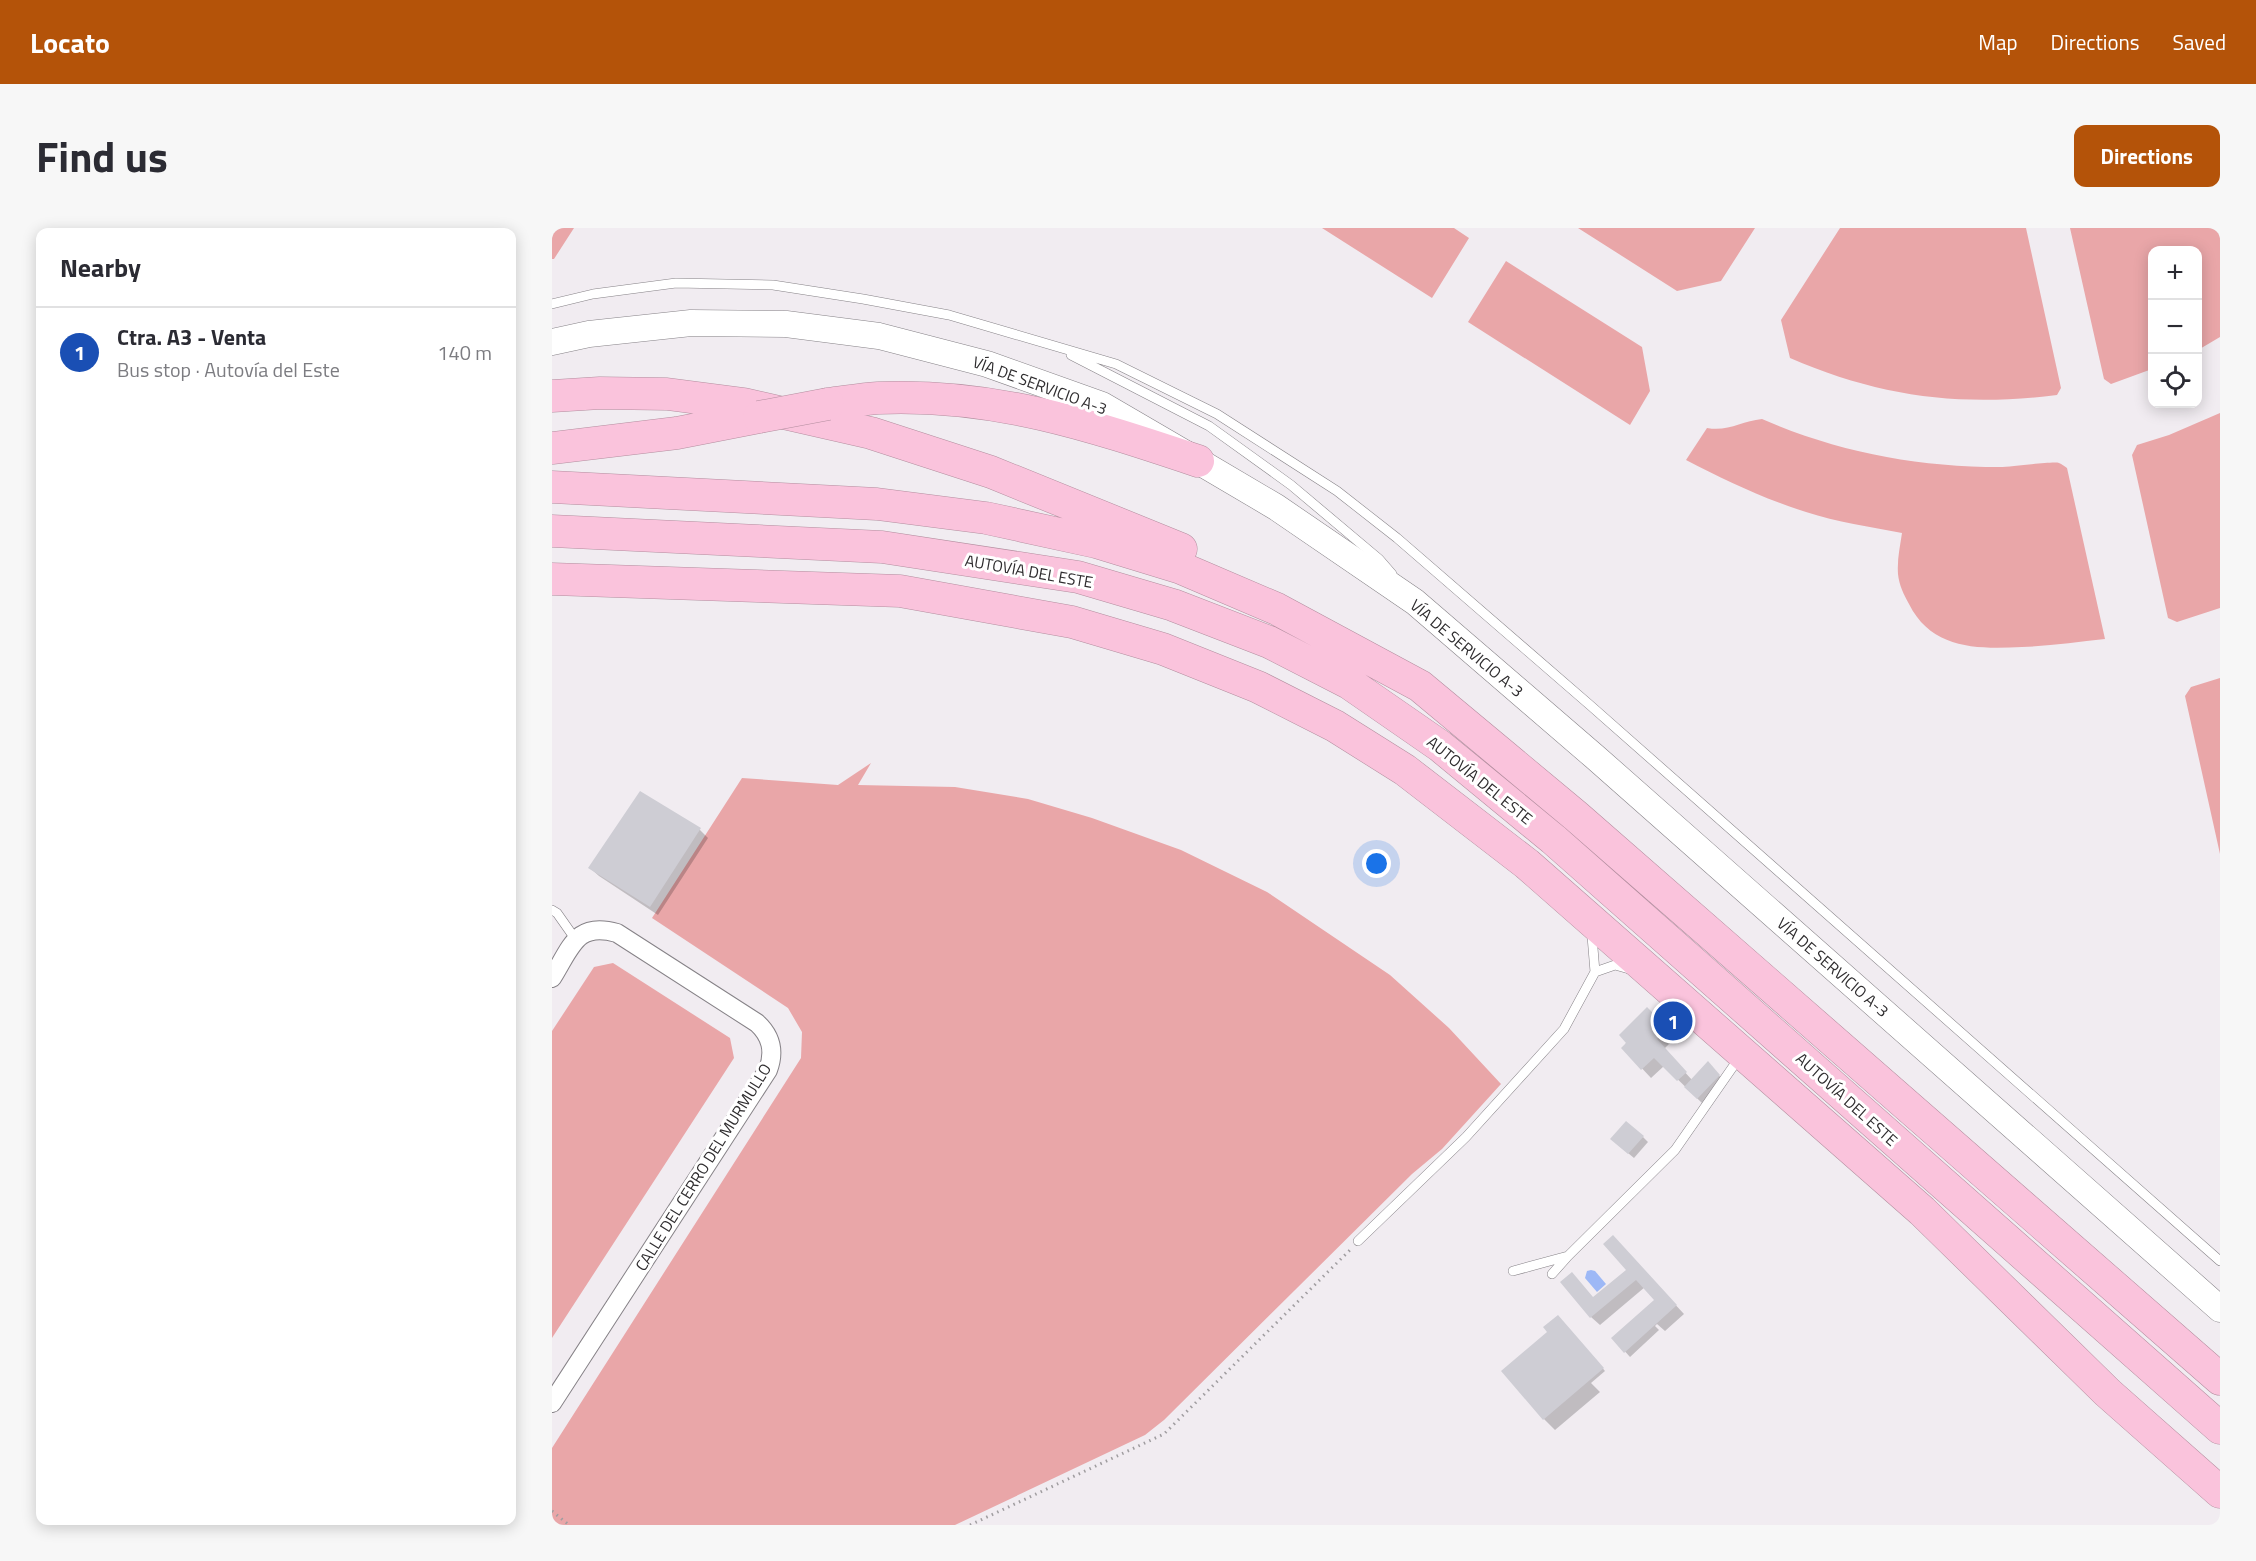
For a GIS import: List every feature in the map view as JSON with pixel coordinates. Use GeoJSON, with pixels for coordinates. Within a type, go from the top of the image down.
{"type":"FeatureCollection","features":[{"type":"Feature","properties":{"kind":"highway"},"geometry":{"type":"LineString","coordinates":[[552,396],[600,393],[666,394],[744,404],[871,433],[991,472],[1228,568],[1332,618],[1420,686]]}},
{"type":"Feature","properties":{"kind":"highway"},"geometry":{"type":"LineString","coordinates":[[552,448],[677,433],[828,404],[877,398],[957,400],[1026,410],[1092,426],[1198,460]]}},
{"type":"Feature","properties":{"kind":"highway","name":"AUTOVÍA DEL ESTE"},"geometry":{"type":"LineString","coordinates":[[552,487],[877,504],[986,518],[1096,542],[1181,568],[1277,609],[1420,686],[1576,816],[2220,1379]]}},
{"type":"Feature","properties":{"kind":"highway","name":"AUTOVÍA DEL ESTE"},"geometry":{"type":"LineString","coordinates":[[552,531],[882,547],[1078,577],[1173,605],[1269,642],[1349,683],[1440,746],[1553,839],[2220,1428]]}},
{"type":"Feature","properties":{"kind":"highway"},"geometry":{"type":"LineString","coordinates":[[552,579],[900,591],[1072,622],[1163,649],[1258,687],[1335,726],[1414,777],[1527,864],[1922,1211],[2108,1393],[2220,1492]]}},
{"type":"Feature","properties":{"kind":"main road","name":"VÍA DE SERVICIO A-3"},"geometry":{"type":"LineString","coordinates":[[552,342],[589,334],[691,323],[786,324],[879,336],[987,364],[1102,405],[1198,460],[1276,507],[1415,602],[1604,765],[2220,1309]]}},
{"type":"Feature","properties":{"kind":"street","name":"CALLE DEL CERRO DEL MURMULLO"},"geometry":{"type":"LineString","coordinates":[[552,1403],[768,1070],[772,1053],[768,1035],[757,1023],[617,933],[596,928],[576,940]]}},
{"type":"Feature","properties":{"kind":"street"},"geometry":{"type":"LineString","coordinates":[[552,978],[576,940]]}},
{"type":"Feature","properties":{"kind":"lane"},"geometry":{"type":"LineString","coordinates":[[552,304],[593,294],[676,283],[773,285],[863,299],[949,315],[1116,364],[1217,414],[1337,491],[1397,538],[1609,722],[2220,1262]]}},
{"type":"Feature","properties":{"kind":"lane"},"geometry":{"type":"LineString","coordinates":[[1053,345],[1218,433],[1291,485],[1379,559],[1415,602]]}},
{"type":"Feature","properties":{"kind":"lane"},"geometry":{"type":"LineString","coordinates":[[1358,1241],[1466,1137],[1564,1029],[1595,972],[1592,936],[1576,907]]}},
{"type":"Feature","properties":{"kind":"lane"},"geometry":{"type":"LineString","coordinates":[[552,910],[557,913],[576,940]]}},
{"type":"Feature","properties":{"kind":"lane"},"geometry":{"type":"LineString","coordinates":[[1595,972],[1615,965],[1654,976]]}},
{"type":"Feature","properties":{"kind":"lane"},"geometry":{"type":"LineString","coordinates":[[1552,1274],[1675,1150],[1742,1053]]}},
{"type":"Feature","properties":{"kind":"lane"},"geometry":{"type":"LineString","coordinates":[[1513,1271],[1568,1256]]}},
{"type":"Feature","properties":{"kind":"path"},"geometry":{"type":"LineString","coordinates":[[970,1525],[1164,1434],[1358,1241]]}},
{"type":"Feature","properties":{"kind":"path"},"geometry":{"type":"LineString","coordinates":[[552,1511],[569,1525]]}},
{"type":"Feature","properties":{"kind":"shaded area"},"geometry":{"type":"Polygon","coordinates":[[[552,228],[574,228],[554,259],[552,259],[552,228]]]}},
{"type":"Feature","properties":{"kind":"shaded area"},"geometry":{"type":"Polygon","coordinates":[[[1322,228],[1454,228],[1469,238],[1432,298],[1322,228]]]}},
{"type":"Feature","properties":{"kind":"shaded area"},"geometry":{"type":"Polygon","coordinates":[[[1578,228],[1755,228],[1721,281],[1677,291],[1578,228]]]}},
{"type":"Feature","properties":{"kind":"shaded area"},"geometry":{"type":"Polygon","coordinates":[[[1840,228],[2026,228],[2061,388],[2057,395],[1987,400],[1921,396],[1856,382],[1790,358],[1781,320],[1840,228]]]}},
{"type":"Feature","properties":{"kind":"shaded area"},"geometry":{"type":"Polygon","coordinates":[[[2070,228],[2220,228],[2220,337],[2202,348],[2202,246],[2148,246],[2148,370],[2111,384],[2104,379],[2070,228]]]}},
{"type":"Feature","properties":{"kind":"shaded area"},"geometry":{"type":"Polygon","coordinates":[[[1506,261],[1642,347],[1650,391],[1630,425],[1468,322],[1506,261]]]}},
{"type":"Feature","properties":{"kind":"shaded area"},"geometry":{"type":"Polygon","coordinates":[[[2220,413],[2220,608],[2177,622],[2168,618],[2132,455],[2137,445],[2169,435],[2220,413]]]}},
{"type":"Feature","properties":{"kind":"shaded area"},"geometry":{"type":"Polygon","coordinates":[[[1762,419],[1791,431],[1849,449],[1908,461],[2000,467],[2062,464],[2067,468],[2105,639],[2043,646],[1989,648],[1958,644],[1930,630],[1909,604],[1899,582],[1898,563],[1902,533],[1830,519],[1790,507],[1745,489],[1686,460],[1707,428],[1722,429],[1762,419]]]}},
{"type":"Feature","properties":{"kind":"shaded area"},"geometry":{"type":"Polygon","coordinates":[[[2220,678],[2220,854],[2185,696],[2191,687],[2220,678]]]}},
{"type":"Feature","properties":{"kind":"shaded area"},"geometry":{"type":"Polygon","coordinates":[[[871,763],[858,785],[955,787],[1028,799],[1092,818],[1181,850],[1267,892],[1390,975],[1449,1028],[1501,1084],[1442,1149],[1412,1174],[1164,1420],[1145,1435],[955,1525],[552,1525],[552,1448],[801,1058],[802,1032],[788,1008],[652,918],[742,778],[838,785],[871,763]]]}},
{"type":"Feature","properties":{"kind":"shaded area"},"geometry":{"type":"Polygon","coordinates":[[[613,963],[730,1038],[734,1058],[552,1338],[552,1031],[594,967],[613,963]]]}},
{"type":"Feature","properties":{"kind":"water"},"geometry":{"type":"Polygon","coordinates":[[[1587,1271],[1595,1271],[1606,1284],[1597,1292],[1585,1278],[1587,1271]]]}},
{"type":"Feature","properties":{"kind":"building"},"geometry":{"type":"Polygon","coordinates":[[[640,791],[701,828],[650,907],[588,868],[640,791]]]}},
{"type":"Feature","properties":{"kind":"building"},"geometry":{"type":"Polygon","coordinates":[[[1647,1007],[1668,1028],[1657,1039],[1687,1072],[1677,1081],[1654,1058],[1641,1070],[1621,1048],[1626,1043],[1619,1035],[1647,1007]]]}},
{"type":"Feature","properties":{"kind":"building"},"geometry":{"type":"Polygon","coordinates":[[[1708,1061],[1720,1075],[1697,1099],[1684,1087],[1708,1061]]]}},
{"type":"Feature","properties":{"kind":"building"},"geometry":{"type":"Polygon","coordinates":[[[1626,1121],[1644,1136],[1628,1154],[1610,1139],[1626,1121]]]}},
{"type":"Feature","properties":{"kind":"building"},"geometry":{"type":"Polygon","coordinates":[[[1613,1235],[1677,1305],[1624,1353],[1611,1338],[1654,1300],[1636,1280],[1590,1318],[1560,1282],[1572,1272],[1593,1297],[1626,1270],[1603,1244],[1613,1235]]]}},
{"type":"Feature","properties":{"kind":"building"},"geometry":{"type":"Polygon","coordinates":[[[1558,1315],[1604,1368],[1543,1420],[1501,1371],[1547,1332],[1543,1327],[1558,1315]]]}},
{"type":"Feature","properties":{"kind":"place","name":"Ctra. A3 - Venta"},"geometry":{"type":"Point","coordinates":[1673,1021]}}]}
